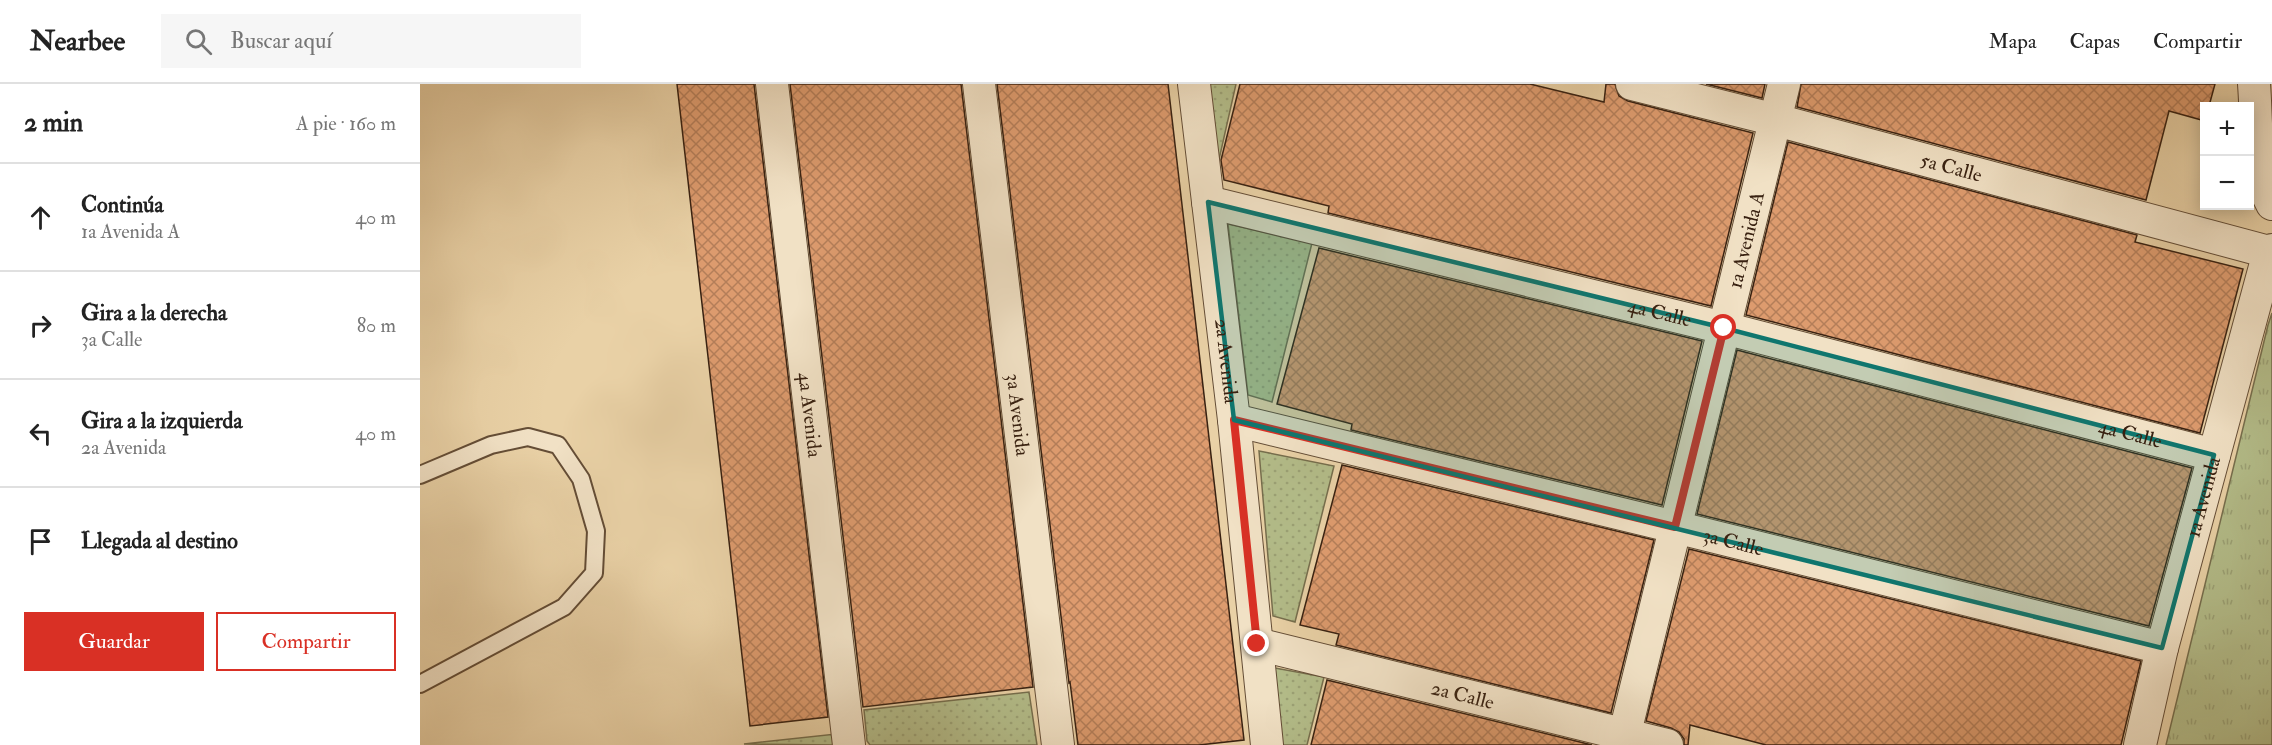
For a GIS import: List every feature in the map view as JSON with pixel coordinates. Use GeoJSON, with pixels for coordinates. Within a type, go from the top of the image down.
{"type":"FeatureCollection","features":[{"type":"Feature","properties":{"kind":"street","name":"4a Avenida"},"geometry":{"type":"LineString","coordinates":[[772,84],[849,745]]}},
{"type":"Feature","properties":{"kind":"street","name":"3a Avenida"},"geometry":{"type":"LineString","coordinates":[[979,84],[1058,745]]}},
{"type":"Feature","properties":{"kind":"street","name":"2a Avenida"},"geometry":{"type":"LineString","coordinates":[[1194,84],[1234,420],[1267,745]]}},
{"type":"Feature","properties":{"kind":"street","name":"5a Calle"},"geometry":{"type":"LineString","coordinates":[[1632,84],[2270,251]]}},
{"type":"Feature","properties":{"kind":"street","name":"1a Avenida A"},"geometry":{"type":"LineString","coordinates":[[1624,740],[1784,84]]}},
{"type":"Feature","properties":{"kind":"street"},"geometry":{"type":"LineString","coordinates":[[2254,84],[2260,165],[2264,188],[2272,204]]}},
{"type":"Feature","properties":{"kind":"street","name":"4a Calle"},"geometry":{"type":"LineString","coordinates":[[1209,202],[1724,328],[2214,455]]}},
{"type":"Feature","properties":{"kind":"street","name":"1a Avenida"},"geometry":{"type":"LineString","coordinates":[[2139,745],[2162,648],[2270,251]]}},
{"type":"Feature","properties":{"kind":"street","name":"3a Calle"},"geometry":{"type":"LineString","coordinates":[[1234,420],[2162,648]]}},
{"type":"Feature","properties":{"kind":"street","name":"2a Calle"},"geometry":{"type":"LineString","coordinates":[[1257,644],[1624,740],[1666,745]]}},
{"type":"Feature","properties":{"kind":"lane"},"geometry":{"type":"LineString","coordinates":[[420,475],[491,445],[528,436],[558,445],[581,479],[596,531],[594,573],[564,607],[420,684]]}},
{"type":"Feature","properties":{"kind":"highlighted area"},"geometry":{"type":"Polygon","coordinates":[[[1208,202],[1724,328],[2214,455],[2162,648],[1234,420],[1208,202]]]}},
{"type":"Feature","properties":{"kind":"green space"},"geometry":{"type":"Polygon","coordinates":[[[1208,84],[1236,84],[1218,164],[1208,84]]]}},
{"type":"Feature","properties":{"kind":"green space"},"geometry":{"type":"Polygon","coordinates":[[[1228,224],[1312,243],[1272,402],[1248,395],[1228,224]]]}},
{"type":"Feature","properties":{"kind":"green space"},"geometry":{"type":"Polygon","coordinates":[[[2272,313],[2272,745],[2166,745],[2268,325],[2272,313]]]}},
{"type":"Feature","properties":{"kind":"green space"},"geometry":{"type":"Polygon","coordinates":[[[1259,451],[1334,466],[1295,622],[1273,616],[1259,451]]]}},
{"type":"Feature","properties":{"kind":"green space"},"geometry":{"type":"Polygon","coordinates":[[[1275,668],[1324,677],[1307,745],[1282,745],[1275,668]]]}},
{"type":"Feature","properties":{"kind":"green space"},"geometry":{"type":"Polygon","coordinates":[[[1029,692],[1037,745],[870,745],[867,741],[864,710],[1029,692]]]}},
{"type":"Feature","properties":{"kind":"green space"},"geometry":{"type":"Polygon","coordinates":[[[836,734],[838,745],[744,744],[836,734]]]}},
{"type":"Feature","properties":{"kind":"building"},"geometry":{"type":"Polygon","coordinates":[[[677,84],[754,84],[828,717],[750,726],[677,84]]]}},
{"type":"Feature","properties":{"kind":"building"},"geometry":{"type":"Polygon","coordinates":[[[790,84],[961,84],[1033,687],[863,707],[790,84]]]}},
{"type":"Feature","properties":{"kind":"building"},"geometry":{"type":"Polygon","coordinates":[[[997,84],[1168,84],[1244,740],[1199,745],[1078,745],[997,84]]]}},
{"type":"Feature","properties":{"kind":"building"},"geometry":{"type":"Polygon","coordinates":[[[1240,84],[1530,84],[1604,102],[1606,84],[1615,84],[1619,96],[1628,101],[1753,133],[1711,306],[1328,213],[1329,206],[1224,180],[1221,160],[1240,84]]]}},
{"type":"Feature","properties":{"kind":"building"},"geometry":{"type":"Polygon","coordinates":[[[1706,84],[1765,84],[1762,98],[1706,84]]]}},
{"type":"Feature","properties":{"kind":"building"},"geometry":{"type":"Polygon","coordinates":[[[1801,84],[2215,84],[2210,102],[2200,102],[2200,120],[2169,111],[2146,200],[1797,107],[1801,84]]]}},
{"type":"Feature","properties":{"kind":"building"},"geometry":{"type":"Polygon","coordinates":[[[1788,142],[2137,235],[2135,242],[2243,269],[2200,433],[1746,315],[1788,142]]]}},
{"type":"Feature","properties":{"kind":"building"},"geometry":{"type":"Polygon","coordinates":[[[1319,248],[1702,341],[1662,505],[1351,430],[1352,424],[1277,404],[1319,248]]]}},
{"type":"Feature","properties":{"kind":"building"},"geometry":{"type":"Polygon","coordinates":[[[1737,350],[2192,468],[2149,626],[1697,514],[1737,350]]]}},
{"type":"Feature","properties":{"kind":"building"},"geometry":{"type":"Polygon","coordinates":[[[1342,465],[1654,540],[1611,713],[1336,645],[1339,634],[1300,625],[1342,465]]]}},
{"type":"Feature","properties":{"kind":"building"},"geometry":{"type":"Polygon","coordinates":[[[1689,549],[2141,661],[2121,745],[1766,745],[1690,725],[1688,745],[1684,745],[1684,739],[1679,732],[1646,721],[1689,549]]]}},
{"type":"Feature","properties":{"kind":"building"},"geometry":{"type":"Polygon","coordinates":[[[1327,680],[1592,745],[1311,745],[1327,680]]]}},
{"type":"Feature","properties":{"kind":"route"},"geometry":{"type":"LineString","coordinates":[[1257,644],[1234,420],[1675,527],[1724,328]]}}]}
